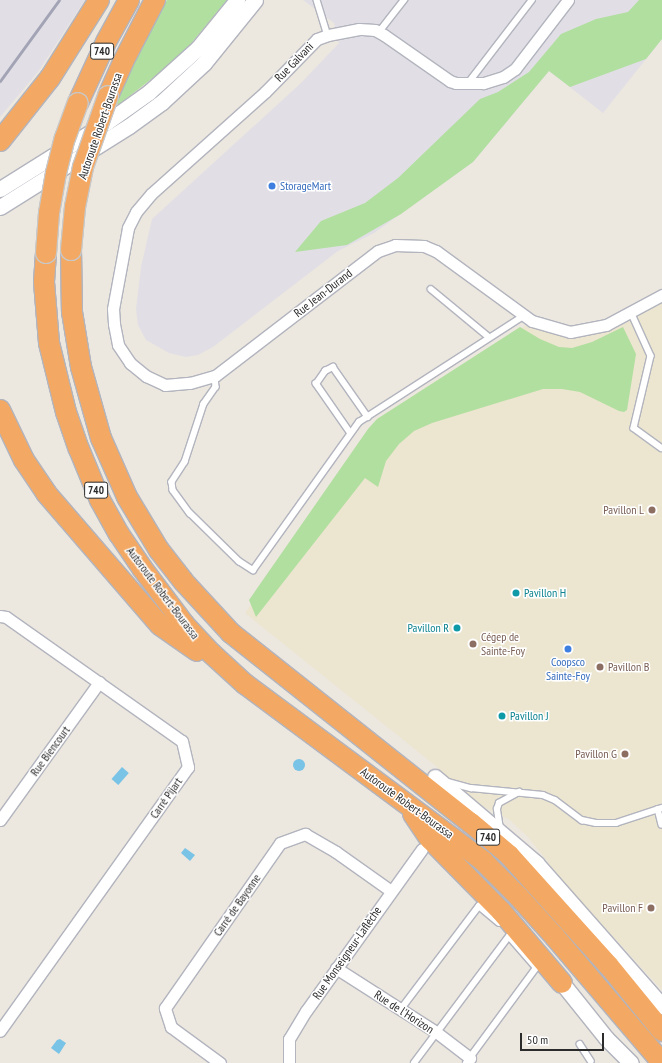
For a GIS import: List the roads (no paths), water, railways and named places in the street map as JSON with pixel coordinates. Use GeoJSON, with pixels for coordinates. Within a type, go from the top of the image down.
{"type":"FeatureCollection","features":[{"type":"Feature","properties":{"kind":"highway"},"geometry":{"type":"LineString","coordinates":[[0,141],[50,78],[99,0]]}},
{"type":"Feature","properties":{"kind":"highway","name":"Autoroute Robert-Bourassa"},"geometry":{"type":"LineString","coordinates":[[129,0],[106,42],[78,104],[65,138],[56,173],[49,213],[44,282],[46,311],[55,374],[79,449],[100,500],[119,534],[142,568],[184,624],[211,653],[245,684],[464,845],[502,879],[555,937],[659,1059]]}},
{"type":"Feature","properties":{"kind":"highway","name":"Autoroute Robert-Bourassa"},"geometry":{"type":"LineString","coordinates":[[155,0],[124,60],[108,96],[83,167],[76,207],[71,250],[72,312],[81,367],[100,438],[126,497],[159,550],[196,596],[231,633],[471,823],[509,855],[609,966],[662,1031]]}},
{"type":"Feature","properties":{"kind":"highway"},"geometry":{"type":"LineString","coordinates":[[0,152],[32,102]]}},
{"type":"Feature","properties":{"kind":"highway"},"geometry":{"type":"LineString","coordinates":[[0,410],[4,423],[24,460],[46,493],[160,625],[245,684]]}},
{"type":"Feature","properties":{"kind":"highway"},"geometry":{"type":"LineString","coordinates":[[284,676],[353,718],[435,777]]}},
{"type":"Feature","properties":{"kind":"highway"},"geometry":{"type":"LineString","coordinates":[[402,800],[430,839],[501,911],[562,983]]}},
{"type":"Feature","properties":{"kind":"main road"},"geometry":{"type":"LineString","coordinates":[[0,189],[107,122],[149,92],[198,48],[237,0]]}},
{"type":"Feature","properties":{"kind":"main road"},"geometry":{"type":"LineString","coordinates":[[0,207],[129,126],[162,102],[204,63],[255,0]]}},
{"type":"Feature","properties":{"kind":"main road"},"geometry":{"type":"LineString","coordinates":[[435,777],[536,863],[662,1006]]}},
{"type":"Feature","properties":{"kind":"main road"},"geometry":{"type":"LineString","coordinates":[[562,983],[606,1038],[631,1063]]}},
{"type":"Feature","properties":{"kind":"street","name":"Rue Galvani"},"geometry":{"type":"LineString","coordinates":[[136,212],[151,194],[265,92],[310,44],[317,39],[328,35],[365,28],[379,32],[443,78],[456,83],[490,82],[503,77],[515,69],[568,0]]}},
{"type":"Feature","properties":{"kind":"street","name":"Rue Jean-Durand"},"geometry":{"type":"LineString","coordinates":[[136,212],[128,228],[113,309],[114,324],[118,345],[130,363],[146,376],[166,385],[190,383],[215,376],[378,251],[395,245],[424,246],[436,251],[532,321],[570,332],[606,325],[662,295]]}},
{"type":"Feature","properties":{"kind":"street","name":"Carré Pijart"},"geometry":{"type":"LineString","coordinates":[[0,616],[6,616],[182,741],[188,767],[0,1031]]}},
{"type":"Feature","properties":{"kind":"street","name":"Rue Biencourt"},"geometry":{"type":"LineString","coordinates":[[0,820],[99,682]]}},
{"type":"Feature","properties":{"kind":"street","name":"Carré de Bayonne"},"geometry":{"type":"LineString","coordinates":[[220,1063],[171,1027],[165,1008],[280,843],[305,834],[336,852],[391,891]]}},
{"type":"Feature","properties":{"kind":"street","name":"Rue Monseigneur-Laflèche"},"geometry":{"type":"LineString","coordinates":[[289,1063],[289,1039],[306,1011],[422,849]]}},
{"type":"Feature","properties":{"kind":"street","name":"Rue de l'Horizon"},"geometry":{"type":"LineString","coordinates":[[336,968],[436,1032],[468,1060]]}},
{"type":"Feature","properties":{"kind":"lane"},"geometry":{"type":"LineString","coordinates":[[317,0],[328,35]]}},
{"type":"Feature","properties":{"kind":"lane"},"geometry":{"type":"LineString","coordinates":[[379,32],[404,0]]}},
{"type":"Feature","properties":{"kind":"lane"},"geometry":{"type":"LineString","coordinates":[[468,83],[532,0]]}},
{"type":"Feature","properties":{"kind":"lane"},"geometry":{"type":"LineString","coordinates":[[431,289],[489,337]]}},
{"type":"Feature","properties":{"kind":"lane"},"geometry":{"type":"LineString","coordinates":[[631,312],[651,356],[634,428],[662,448]]}},
{"type":"Feature","properties":{"kind":"lane"},"geometry":{"type":"LineString","coordinates":[[215,376],[216,387],[204,404],[185,462],[172,482],[173,490],[195,518],[239,561],[253,570],[359,422],[525,315]]}},
{"type":"Feature","properties":{"kind":"lane"},"geometry":{"type":"LineString","coordinates":[[350,433],[316,384],[325,371],[333,367],[368,417]]}},
{"type":"Feature","properties":{"kind":"lane"},"geometry":{"type":"LineString","coordinates":[[435,777],[471,788],[519,791],[543,795],[555,800],[582,820],[596,823],[616,823],[660,808],[662,825]]}},
{"type":"Feature","properties":{"kind":"lane"},"geometry":{"type":"LineString","coordinates":[[502,833],[497,809],[504,799],[519,791]]}},
{"type":"Feature","properties":{"kind":"lane"},"geometry":{"type":"LineString","coordinates":[[401,1009],[479,906],[501,924],[509,936],[536,968],[468,1060]]}},
{"type":"Feature","properties":{"kind":"lane"},"geometry":{"type":"LineString","coordinates":[[414,1063],[509,936]]}},
{"type":"Feature","properties":{"kind":"lane"},"geometry":{"type":"LineString","coordinates":[[580,1044],[591,1061]]}},
{"type":"Feature","properties":{"kind":"water"},"geometry":{"type":"Polygon","coordinates":[[[297,759],[301,759],[305,765],[301,771],[297,771],[293,767],[293,763],[297,759]]]}},
{"type":"Feature","properties":{"kind":"water"},"geometry":{"type":"Polygon","coordinates":[[[122,767],[129,773],[118,785],[112,779],[122,767]]]}},
{"type":"Feature","properties":{"kind":"water"},"geometry":{"type":"Polygon","coordinates":[[[185,848],[195,855],[190,861],[181,853],[185,848]]]}},
{"type":"Feature","properties":{"kind":"water"},"geometry":{"type":"Polygon","coordinates":[[[60,1039],[66,1043],[59,1054],[51,1048],[57,1040],[60,1039]]]}},
{"type":"Feature","properties":{"kind":"railway"},"geometry":{"type":"LineString","coordinates":[[0,81],[59,0]]}},
{"type":"Feature","properties":{"kind":"place","name":"StorageMart"},"geometry":{"type":"Point","coordinates":[272,186]}},
{"type":"Feature","properties":{"kind":"place","name":"Pavillon L"},"geometry":{"type":"Point","coordinates":[652,510]}},
{"type":"Feature","properties":{"kind":"place","name":"Pavillon H"},"geometry":{"type":"Point","coordinates":[516,593]}},
{"type":"Feature","properties":{"kind":"place","name":"Pavillon R"},"geometry":{"type":"Point","coordinates":[457,628]}},
{"type":"Feature","properties":{"kind":"place","name":"Cégep de Sainte-Foy"},"geometry":{"type":"Point","coordinates":[473,644]}},
{"type":"Feature","properties":{"kind":"place","name":"Coopsco Sainte-Foy"},"geometry":{"type":"Point","coordinates":[568,649]}},
{"type":"Feature","properties":{"kind":"place","name":"Pavillon B"},"geometry":{"type":"Point","coordinates":[600,667]}},
{"type":"Feature","properties":{"kind":"place","name":"Pavillon J"},"geometry":{"type":"Point","coordinates":[502,716]}},
{"type":"Feature","properties":{"kind":"place","name":"Pavillon G"},"geometry":{"type":"Point","coordinates":[625,754]}},
{"type":"Feature","properties":{"kind":"place","name":"Pavillon F"},"geometry":{"type":"Point","coordinates":[651,908]}}]}
